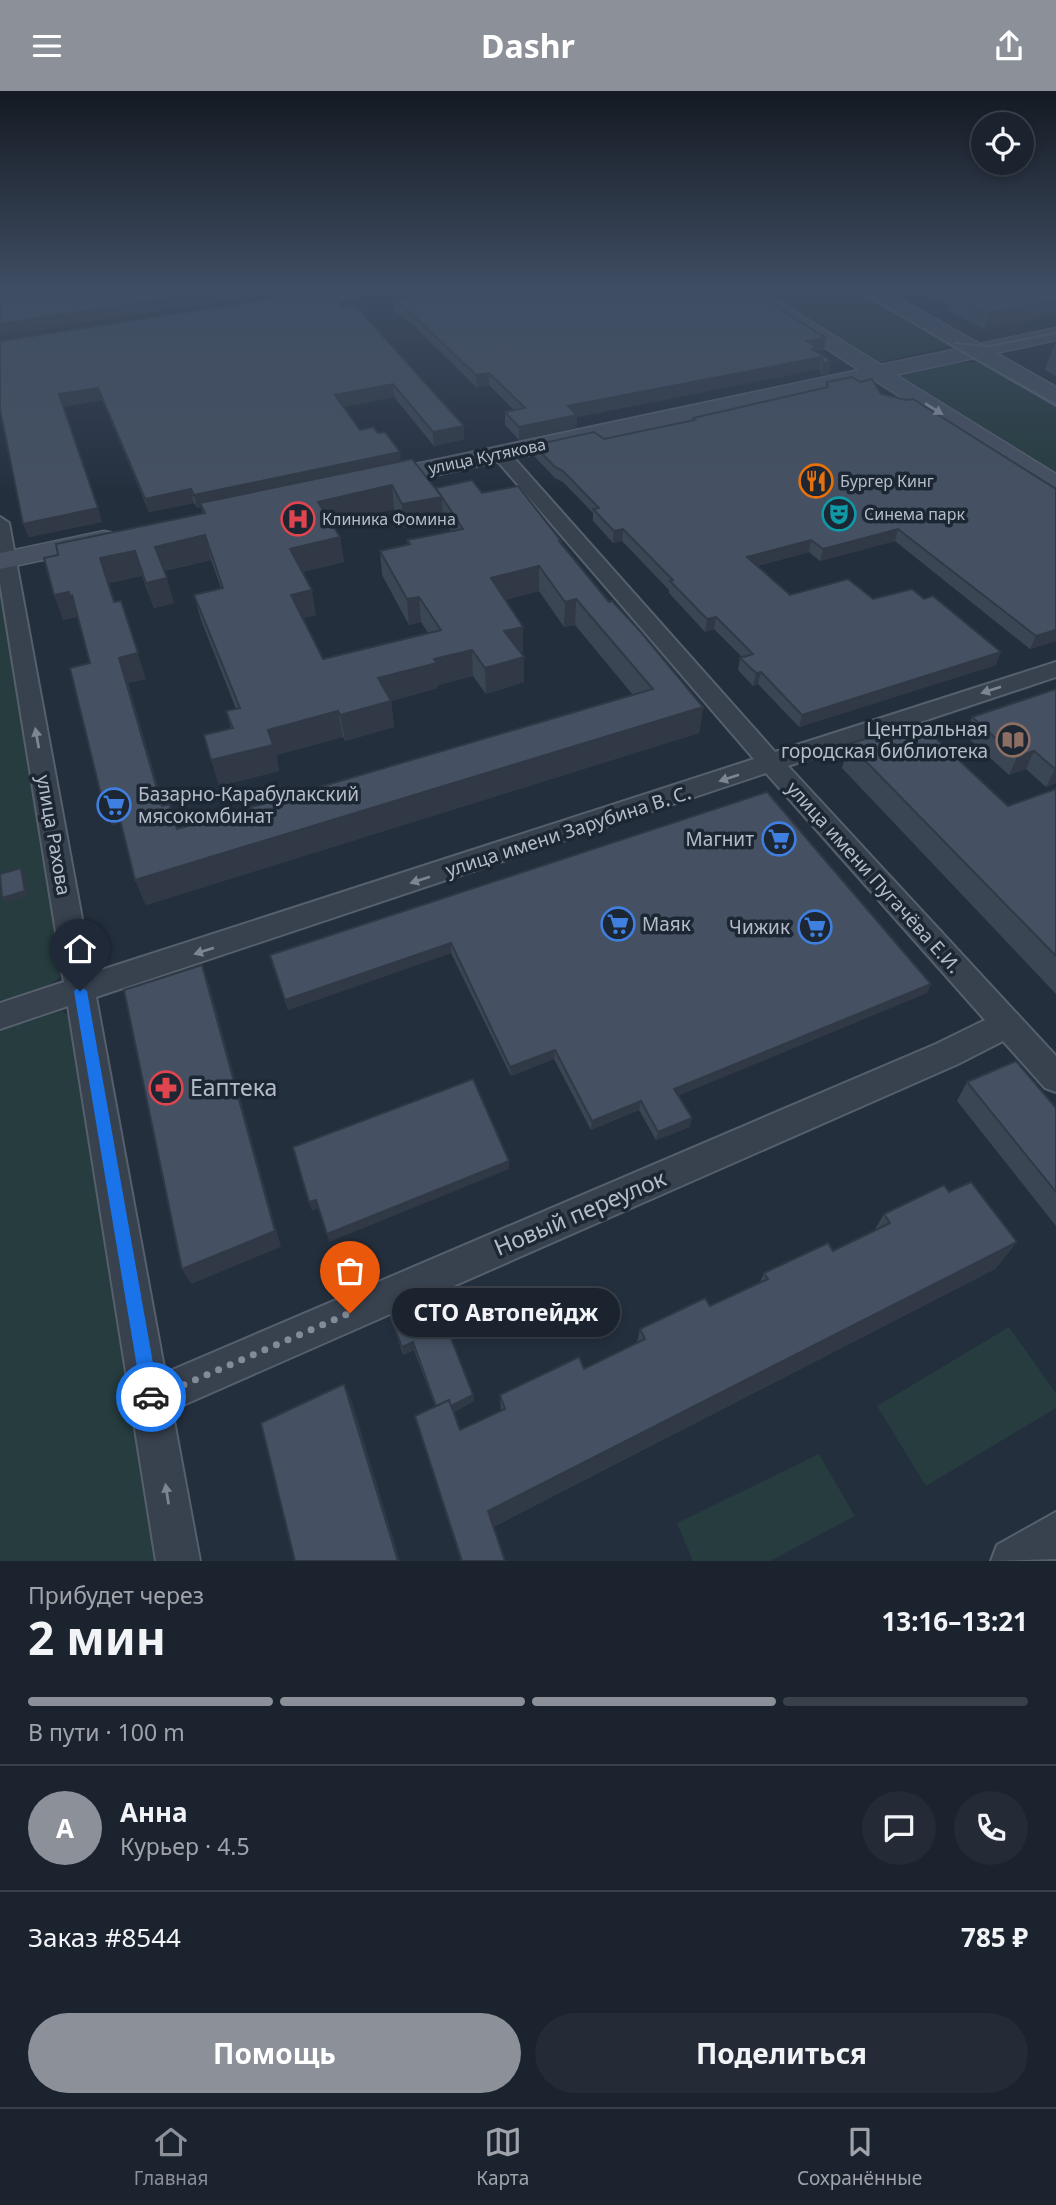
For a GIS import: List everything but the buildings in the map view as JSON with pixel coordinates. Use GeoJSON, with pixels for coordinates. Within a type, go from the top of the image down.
{"type":"FeatureCollection","features":[{"type":"Feature","properties":{"kind":"main road"},"geometry":{"type":"LineString","coordinates":[[851,357],[1056,485]]}},
{"type":"Feature","properties":{"kind":"main road","name":"улица Кутякова"},"geometry":{"type":"LineString","coordinates":[[354,485],[952,357]]}},
{"type":"Feature","properties":{"kind":"main road"},"geometry":{"type":"LineString","coordinates":[[988,357],[1056,395]]}},
{"type":"Feature","properties":{"kind":"main road"},"geometry":{"type":"LineString","coordinates":[[3,560],[123,534]]}},
{"type":"Feature","properties":{"kind":"street","name":"улица имени Пугачёва Е.И."},"geometry":{"type":"LineString","coordinates":[[500,453],[771,764],[1056,1078]]}},
{"type":"Feature","properties":{"kind":"street","name":"улица Рахова"},"geometry":{"type":"LineString","coordinates":[[0,523],[3,560],[178,1561]]}},
{"type":"Feature","properties":{"kind":"street","name":"улица имени Зарубина В. С."},"geometry":{"type":"LineString","coordinates":[[0,1016],[1056,669]]}},
{"type":"Feature","properties":{"kind":"street","name":"Новый переулок"},"geometry":{"type":"LineString","coordinates":[[151,1399],[935,1059],[1007,1024]]}},
{"type":"Feature","properties":{"kind":"street"},"geometry":{"type":"LineString","coordinates":[[1013,1561],[1056,1534]]}},
{"type":"Feature","properties":{"kind":"green space"},"geometry":{"type":"Polygon","coordinates":[[[862,357],[904,357],[880,362],[869,361],[862,357]]]}},
{"type":"Feature","properties":{"kind":"green space"},"geometry":{"type":"Polygon","coordinates":[[[983,362],[1056,401],[1056,478],[899,377],[958,363],[983,362]]]}},
{"type":"Feature","properties":{"kind":"green space"},"geometry":{"type":"Polygon","coordinates":[[[0,576],[66,968],[54,982],[46,986],[0,1000],[0,576]]]}},
{"type":"Feature","properties":{"kind":"green space"},"geometry":{"type":"Polygon","coordinates":[[[62,1011],[71,1018],[161,1561],[0,1561],[0,1031],[62,1011]]]}},
{"type":"Feature","properties":{"kind":"green space"},"geometry":{"type":"Polygon","coordinates":[[[1009,1327],[1056,1393],[1056,1408],[926,1486],[877,1406],[1009,1327]]]}},
{"type":"Feature","properties":{"kind":"green space"},"geometry":{"type":"Polygon","coordinates":[[[819,1454],[855,1516],[770,1561],[693,1561],[677,1523],[819,1454]]]}},
{"type":"Feature","properties":{"kind":"tram line"},"geometry":{"type":"LineString","coordinates":[[971,357],[1056,406]]}},
{"type":"Feature","properties":{"kind":"way so far"},"geometry":{"type":"LineString","coordinates":[[151,1397],[350,1313]]}},
{"type":"Feature","properties":{"kind":"place","name":"Бургер Кинг"},"geometry":{"type":"Point","coordinates":[816,481]}},
{"type":"Feature","properties":{"kind":"place","name":"Синема парк"},"geometry":{"type":"Point","coordinates":[839,514]}},
{"type":"Feature","properties":{"kind":"place","name":"Клиника Фомина"},"geometry":{"type":"Point","coordinates":[298,519]}},
{"type":"Feature","properties":{"kind":"place","name":"Центральная городская библиотека"},"geometry":{"type":"Point","coordinates":[1013,740]}},
{"type":"Feature","properties":{"kind":"place","name":"Базарно-Карабулакский мясокомбинат"},"geometry":{"type":"Point","coordinates":[114,805]}},
{"type":"Feature","properties":{"kind":"place","name":"Магнит"},"geometry":{"type":"Point","coordinates":[779,839]}},
{"type":"Feature","properties":{"kind":"place","name":"Маяк"},"geometry":{"type":"Point","coordinates":[618,924]}},
{"type":"Feature","properties":{"kind":"place","name":"Чижик"},"geometry":{"type":"Point","coordinates":[815,927]}},
{"type":"Feature","properties":{"kind":"place","name":"Еаптека"},"geometry":{"type":"Point","coordinates":[166,1088]}},
{"type":"Feature","properties":{"kind":"place","name":"СТО Автопейдж"},"geometry":{"type":"Point","coordinates":[350,1313]}},
{"type":"Feature","properties":{"kind":"route"},"geometry":{"type":"LineString","coordinates":[[80,991],[151,1397]]}}]}
